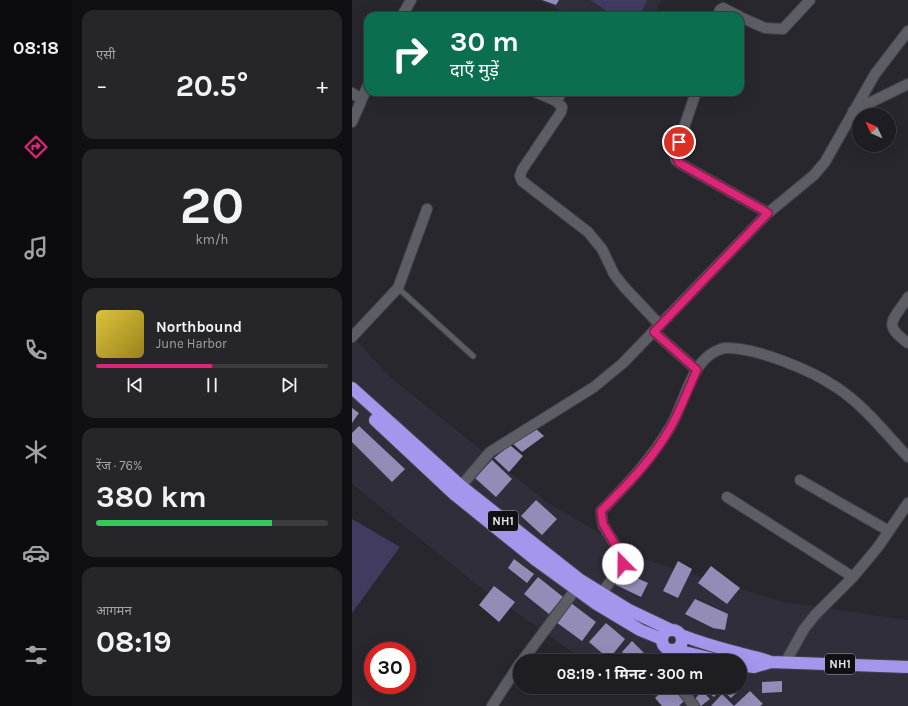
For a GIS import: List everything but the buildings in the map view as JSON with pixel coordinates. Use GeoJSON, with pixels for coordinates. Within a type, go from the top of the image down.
{"type":"FeatureCollection","features":[{"type":"Feature","properties":{"kind":"highway","name":"NH1"},"geometry":{"type":"LineString","coordinates":[[352,388],[461,486],[521,535],[601,594],[676,633],[712,646],[758,656],[771,662]]}},
{"type":"Feature","properties":{"kind":"highway","name":"NH1"},"geometry":{"type":"LineString","coordinates":[[352,399],[454,494],[509,539],[575,590],[624,621],[662,639],[663,644],[672,654]]}},
{"type":"Feature","properties":{"kind":"highway"},"geometry":{"type":"LineString","coordinates":[[662,639],[667,632],[676,633],[682,641],[680,646],[672,654]]}},
{"type":"Feature","properties":{"kind":"highway","name":"NH1"},"geometry":{"type":"LineString","coordinates":[[747,666],[754,667],[771,662],[785,662],[908,667]]}},
{"type":"Feature","properties":{"kind":"street"},"geometry":{"type":"LineString","coordinates":[[404,12],[411,0]]}},
{"type":"Feature","properties":{"kind":"street"},"geometry":{"type":"LineString","coordinates":[[744,18],[765,28],[783,29],[810,0]]}},
{"type":"Feature","properties":{"kind":"street"},"geometry":{"type":"LineString","coordinates":[[719,12],[723,8],[731,12]]}},
{"type":"Feature","properties":{"kind":"street"},"geometry":{"type":"LineString","coordinates":[[855,108],[875,74],[908,31]]}},
{"type":"Feature","properties":{"kind":"street"},"geometry":{"type":"LineString","coordinates":[[859,108],[908,84]]}},
{"type":"Feature","properties":{"kind":"street"},"geometry":{"type":"LineString","coordinates":[[352,93],[361,99]]}},
{"type":"Feature","properties":{"kind":"street"},"geometry":{"type":"LineString","coordinates":[[352,122],[364,93]]}},
{"type":"Feature","properties":{"kind":"street"},"geometry":{"type":"LineString","coordinates":[[546,96],[556,100],[562,107],[561,112],[522,170],[520,176],[522,181],[588,232],[602,249],[614,274],[657,329],[697,370]]}},
{"type":"Feature","properties":{"kind":"street"},"geometry":{"type":"LineString","coordinates":[[556,100],[559,96]]}},
{"type":"Feature","properties":{"kind":"street"},"geometry":{"type":"LineString","coordinates":[[695,96],[675,154],[676,160],[768,213]]}},
{"type":"Feature","properties":{"kind":"street"},"geometry":{"type":"LineString","coordinates":[[461,486],[490,452],[594,387],[623,363],[768,213],[814,175],[825,162],[852,113]]}},
{"type":"Feature","properties":{"kind":"street"},"geometry":{"type":"LineString","coordinates":[[352,337],[398,288],[427,209]]}},
{"type":"Feature","properties":{"kind":"street"},"geometry":{"type":"LineString","coordinates":[[908,297],[892,324],[892,329],[908,343]]}},
{"type":"Feature","properties":{"kind":"street"},"geometry":{"type":"LineString","coordinates":[[601,594],[623,564],[622,556],[603,524],[601,511],[632,480],[660,444],[672,423],[697,370],[705,358],[713,353],[726,348],[755,352],[800,368],[837,387],[847,395],[908,456]]}},
{"type":"Feature","properties":{"kind":"street"},"geometry":{"type":"LineString","coordinates":[[800,480],[889,531]]}},
{"type":"Feature","properties":{"kind":"street"},"geometry":{"type":"LineString","coordinates":[[727,497],[853,577]]}},
{"type":"Feature","properties":{"kind":"street"},"geometry":{"type":"LineString","coordinates":[[785,662],[796,639],[815,615],[853,577],[889,531],[908,503]]}},
{"type":"Feature","properties":{"kind":"street"},"geometry":{"type":"LineString","coordinates":[[527,654],[575,590]]}},
{"type":"Feature","properties":{"kind":"street"},"geometry":{"type":"LineString","coordinates":[[492,706],[513,674]]}},
{"type":"Feature","properties":{"kind":"street"},"geometry":{"type":"LineString","coordinates":[[685,694],[694,706]]}},
{"type":"Feature","properties":{"kind":"lane"},"geometry":{"type":"LineString","coordinates":[[398,288],[473,356]]}},
{"type":"Feature","properties":{"kind":"shaded area"},"geometry":{"type":"Polygon","coordinates":[[[539,0],[661,0],[656,12],[564,12],[539,0]]]}},
{"type":"Feature","properties":{"kind":"shaded area"},"geometry":{"type":"Polygon","coordinates":[[[590,0],[647,0],[642,12],[609,12],[590,0]]]}},
{"type":"Feature","properties":{"kind":"shaded area"},"geometry":{"type":"Polygon","coordinates":[[[352,336],[390,377],[548,503],[646,560],[783,602],[908,620],[908,706],[682,706],[649,694],[747,694],[747,654],[575,654],[475,583],[352,484],[352,336]]]}},
{"type":"Feature","properties":{"kind":"shaded area"},"geometry":{"type":"Polygon","coordinates":[[[352,519],[400,547],[352,613],[352,519]]]}},
{"type":"Feature","properties":{"kind":"route"},"geometry":{"type":"LineString","coordinates":[[623,564],[622,556],[603,524],[601,511],[632,480],[660,444],[672,423],[697,370],[654,332],[768,213],[681,164],[676,160],[675,154],[679,142]]}}]}
